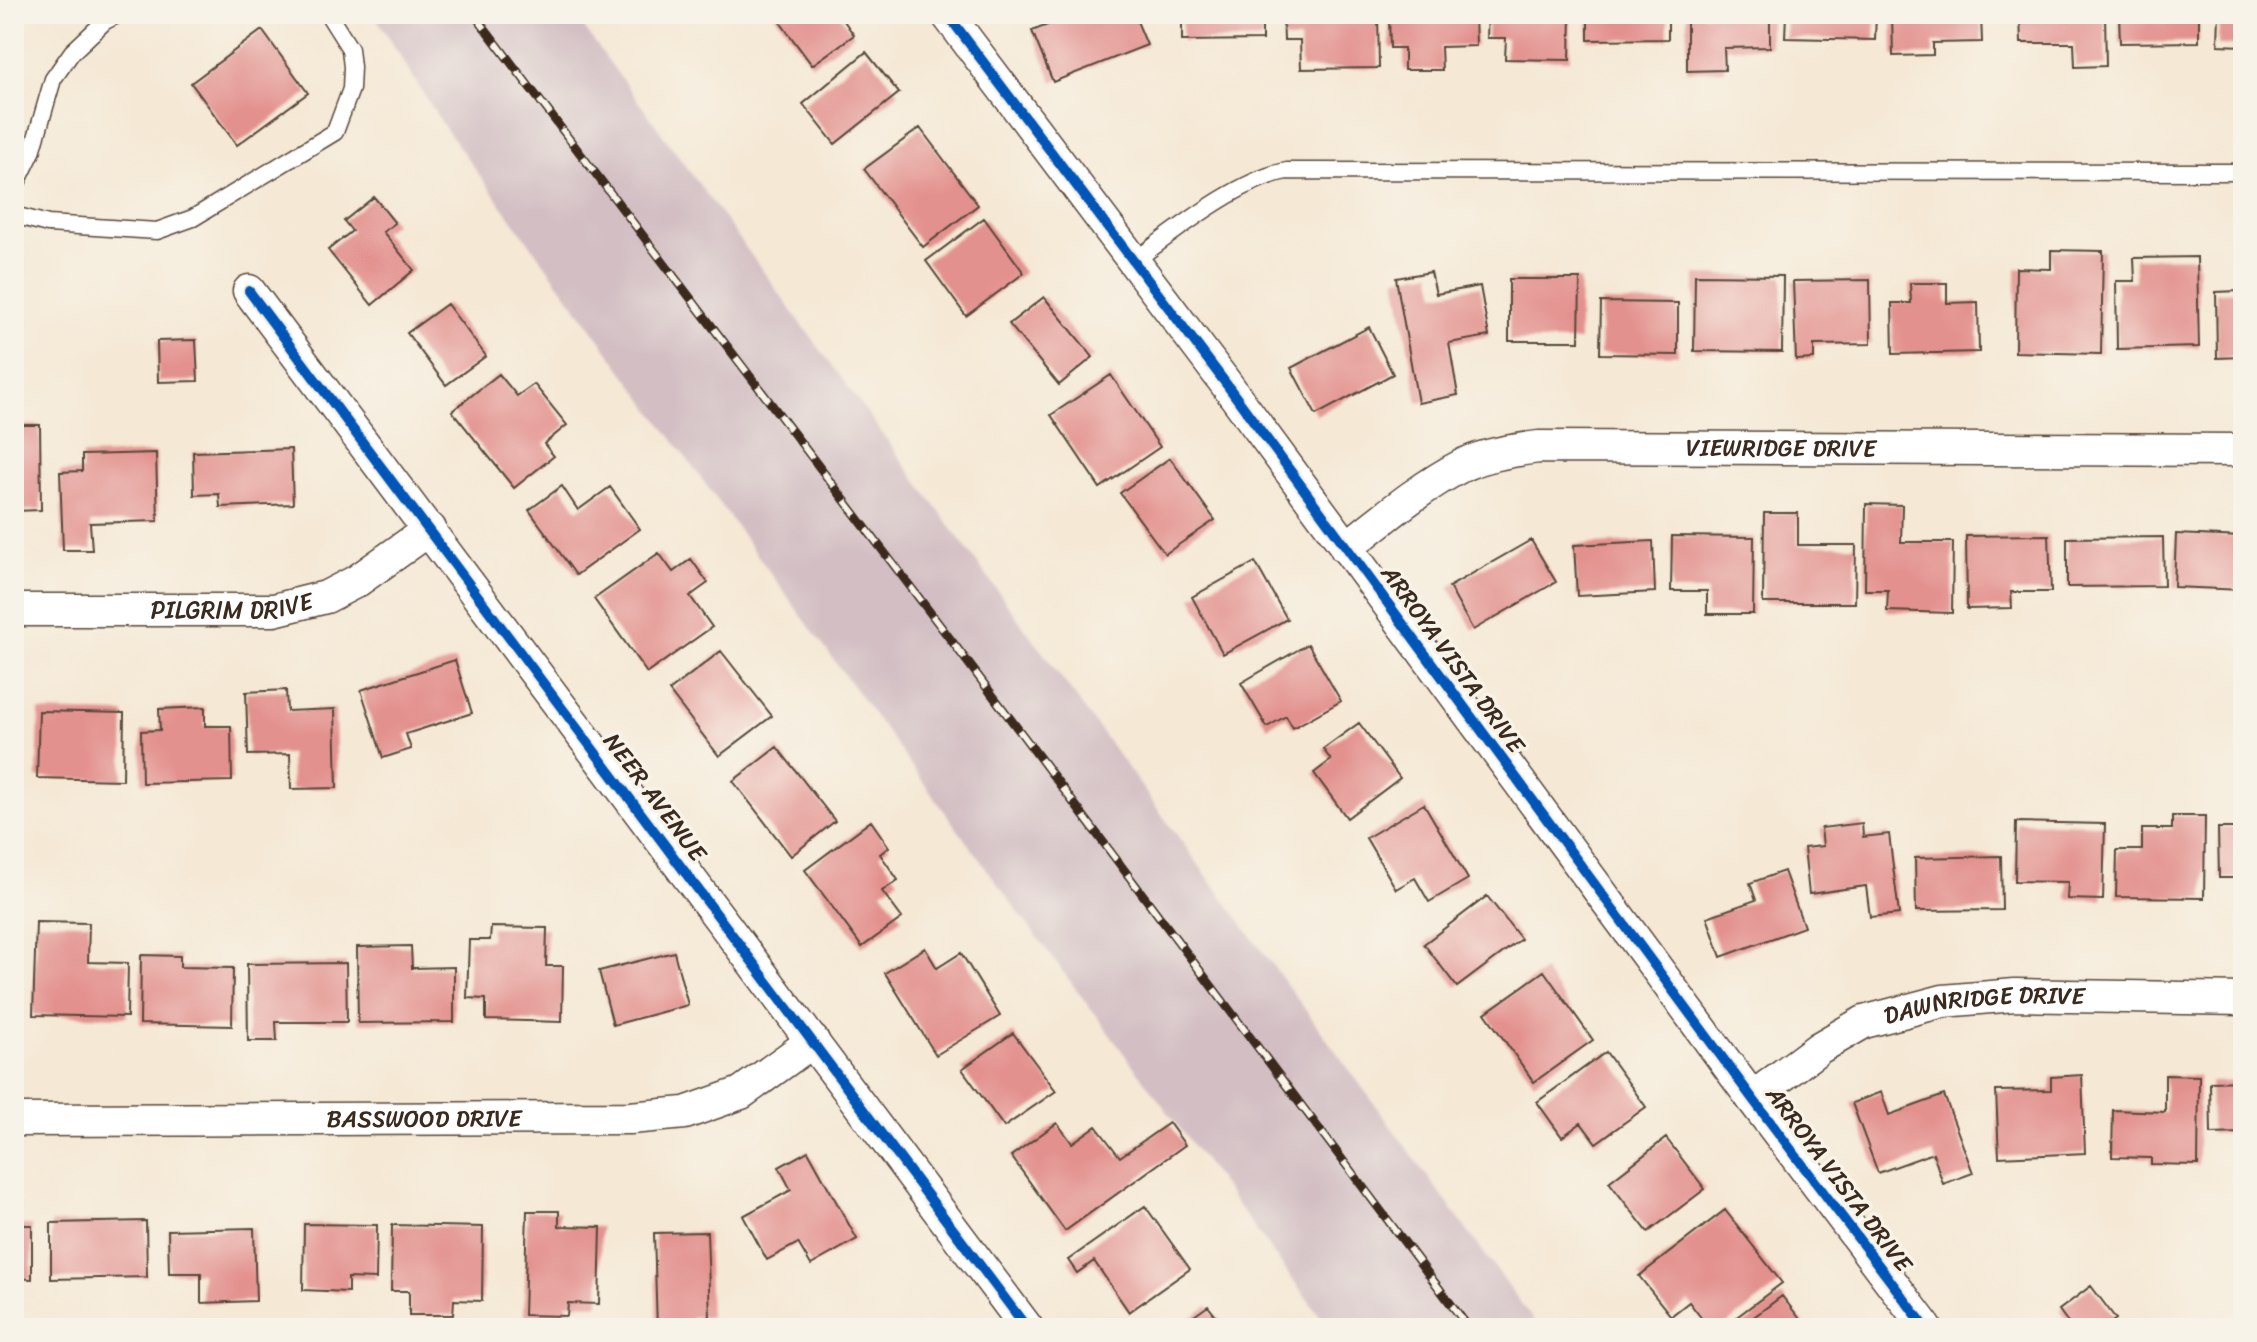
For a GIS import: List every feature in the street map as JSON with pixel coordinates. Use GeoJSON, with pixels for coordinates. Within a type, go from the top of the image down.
{"type":"FeatureCollection","features":[{"type":"Feature","properties":{"kind":"street","name":"ARROYA VISTA DRIVE"},"geometry":{"type":"LineString","coordinates":[[947,14],[1926,1328]]}},
{"type":"Feature","properties":{"kind":"street","name":"NEER AVENUE"},"geometry":{"type":"LineString","coordinates":[[249,291],[1027,1328]]}},
{"type":"Feature","properties":{"kind":"street","name":"VIEWRIDGE DRIVE"},"geometry":{"type":"LineString","coordinates":[[1346,548],[1404,502],[1467,463],[1514,450],[1539,447],[2243,450]]}},
{"type":"Feature","properties":{"kind":"street","name":"PILGRIM DRIVE"},"geometry":{"type":"LineString","coordinates":[[14,610],[274,610],[326,597],[357,581],[430,529]]}},
{"type":"Feature","properties":{"kind":"street","name":"DAWNRIDGE DRIVE"},"geometry":{"type":"LineString","coordinates":[[1752,1098],[1819,1048],[1864,1022],[1943,1001],[2015,995],[2243,999]]}},
{"type":"Feature","properties":{"kind":"street","name":"BASSWOOD DRIVE"},"geometry":{"type":"LineString","coordinates":[[14,1120],[614,1118],[685,1113],[741,1093],[813,1041]]}},
{"type":"Feature","properties":{"kind":"lane"},"geometry":{"type":"LineString","coordinates":[[14,189],[32,152],[53,79],[72,52],[105,21],[119,14]]}},
{"type":"Feature","properties":{"kind":"lane"},"geometry":{"type":"LineString","coordinates":[[14,215],[48,224],[157,231],[193,218],[335,132],[351,89],[352,67],[350,49],[328,14]]}},
{"type":"Feature","properties":{"kind":"lane"},"geometry":{"type":"LineString","coordinates":[[1134,261],[1242,189],[1273,174],[1287,171],[2243,172]]}},
{"type":"Feature","properties":{"kind":"shaded area"},"geometry":{"type":"Polygon","coordinates":[[[374,14],[574,14],[1539,1328],[1329,1328],[999,886],[443,125],[374,14]]]}},
{"type":"Feature","properties":{"kind":"building"},"geometry":{"type":"Polygon","coordinates":[[[774,14],[839,14],[854,35],[812,65],[774,14]]]}},
{"type":"Feature","properties":{"kind":"building"},"geometry":{"type":"Polygon","coordinates":[[[1075,14],[1134,14],[1147,45],[1053,82],[1032,31],[1075,14]]]}},
{"type":"Feature","properties":{"kind":"building"},"geometry":{"type":"Polygon","coordinates":[[[1182,14],[1262,14],[1262,40],[1182,41],[1182,14]]]}},
{"type":"Feature","properties":{"kind":"building"},"geometry":{"type":"Polygon","coordinates":[[[1283,14],[1378,14],[1379,68],[1301,69],[1300,40],[1284,40],[1283,14]]]}},
{"type":"Feature","properties":{"kind":"building"},"geometry":{"type":"Polygon","coordinates":[[[1389,14],[1475,14],[1476,46],[1441,47],[1442,70],[1404,70],[1404,48],[1390,48],[1389,14]]]}},
{"type":"Feature","properties":{"kind":"building"},"geometry":{"type":"Polygon","coordinates":[[[1488,14],[1571,14],[1570,60],[1505,59],[1506,38],[1487,38],[1488,14]]]}},
{"type":"Feature","properties":{"kind":"building"},"geometry":{"type":"Polygon","coordinates":[[[1588,14],[1668,14],[1668,39],[1588,40],[1588,14]]]}},
{"type":"Feature","properties":{"kind":"building"},"geometry":{"type":"Polygon","coordinates":[[[1687,14],[1770,14],[1770,47],[1724,48],[1725,70],[1687,71],[1687,14]]]}},
{"type":"Feature","properties":{"kind":"building"},"geometry":{"type":"Polygon","coordinates":[[[1786,14],[1876,14],[1875,40],[1785,38],[1786,14]]]}},
{"type":"Feature","properties":{"kind":"building"},"geometry":{"type":"Polygon","coordinates":[[[1892,14],[1981,14],[1982,42],[1933,43],[1933,55],[1893,56],[1892,14]]]}},
{"type":"Feature","properties":{"kind":"building"},"geometry":{"type":"Polygon","coordinates":[[[2020,14],[2105,14],[2106,66],[2075,67],[2074,43],[2021,43],[2020,14]]]}},
{"type":"Feature","properties":{"kind":"building"},"geometry":{"type":"Polygon","coordinates":[[[2119,14],[2199,14],[2199,42],[2120,43],[2119,14]]]}},
{"type":"Feature","properties":{"kind":"building"},"geometry":{"type":"Polygon","coordinates":[[[2219,14],[2243,14],[2243,46],[2218,45],[2219,14]]]}},
{"type":"Feature","properties":{"kind":"building"},"geometry":{"type":"Polygon","coordinates":[[[262,30],[308,93],[237,145],[191,83],[262,30]]]}},
{"type":"Feature","properties":{"kind":"building"},"geometry":{"type":"Polygon","coordinates":[[[866,52],[899,93],[835,144],[803,104],[866,52]]]}},
{"type":"Feature","properties":{"kind":"building"},"geometry":{"type":"Polygon","coordinates":[[[920,128],[978,205],[923,247],[864,169],[920,128]]]}},
{"type":"Feature","properties":{"kind":"building"},"geometry":{"type":"Polygon","coordinates":[[[374,197],[395,223],[383,232],[414,270],[372,305],[328,250],[352,231],[344,221],[374,197]]]}},
{"type":"Feature","properties":{"kind":"building"},"geometry":{"type":"Polygon","coordinates":[[[984,218],[1024,273],[966,316],[926,261],[984,218]]]}},
{"type":"Feature","properties":{"kind":"building"},"geometry":{"type":"Polygon","coordinates":[[[2051,250],[2103,251],[2101,354],[2015,352],[2016,268],[2051,269],[2051,250]]]}},
{"type":"Feature","properties":{"kind":"building"},"geometry":{"type":"Polygon","coordinates":[[[2197,257],[2199,347],[2117,349],[2116,281],[2135,281],[2134,258],[2197,257]]]}},
{"type":"Feature","properties":{"kind":"building"},"geometry":{"type":"Polygon","coordinates":[[[1431,272],[1436,294],[1480,286],[1489,336],[1449,343],[1458,395],[1418,403],[1396,278],[1431,272]]]}},
{"type":"Feature","properties":{"kind":"building"},"geometry":{"type":"Polygon","coordinates":[[[1695,275],[1783,276],[1782,352],[1694,351],[1695,275]]]}},
{"type":"Feature","properties":{"kind":"building"},"geometry":{"type":"Polygon","coordinates":[[[2238,278],[2243,278],[2243,357],[2217,358],[2216,292],[2238,291],[2238,278]]]}},
{"type":"Feature","properties":{"kind":"building"},"geometry":{"type":"Polygon","coordinates":[[[1509,279],[1580,279],[1579,341],[1509,341],[1509,279]]]}},
{"type":"Feature","properties":{"kind":"building"},"geometry":{"type":"Polygon","coordinates":[[[1870,280],[1871,344],[1814,345],[1814,359],[1796,360],[1793,281],[1870,280]]]}},
{"type":"Feature","properties":{"kind":"building"},"geometry":{"type":"Polygon","coordinates":[[[1910,283],[1947,283],[1947,303],[1978,302],[1979,352],[1893,354],[1892,303],[1911,303],[1910,283]]]}},
{"type":"Feature","properties":{"kind":"building"},"geometry":{"type":"Polygon","coordinates":[[[1044,297],[1093,357],[1059,385],[1009,324],[1044,297]]]}},
{"type":"Feature","properties":{"kind":"building"},"geometry":{"type":"Polygon","coordinates":[[[1601,302],[1678,303],[1678,355],[1600,354],[1601,302]]]}},
{"type":"Feature","properties":{"kind":"building"},"geometry":{"type":"Polygon","coordinates":[[[447,304],[486,356],[446,385],[407,333],[447,304]]]}},
{"type":"Feature","properties":{"kind":"building"},"geometry":{"type":"Polygon","coordinates":[[[1369,327],[1393,374],[1316,415],[1291,368],[1369,327]]]}},
{"type":"Feature","properties":{"kind":"building"},"geometry":{"type":"Polygon","coordinates":[[[196,340],[198,381],[158,382],[157,341],[196,340]]]}},
{"type":"Feature","properties":{"kind":"building"},"geometry":{"type":"Polygon","coordinates":[[[499,374],[517,396],[534,384],[567,425],[544,444],[554,456],[514,488],[452,411],[499,374]]]}},
{"type":"Feature","properties":{"kind":"building"},"geometry":{"type":"Polygon","coordinates":[[[1111,375],[1160,447],[1100,488],[1051,415],[1111,375]]]}},
{"type":"Feature","properties":{"kind":"building"},"geometry":{"type":"Polygon","coordinates":[[[14,425],[40,425],[41,510],[14,511],[14,425]]]}},
{"type":"Feature","properties":{"kind":"building"},"geometry":{"type":"Polygon","coordinates":[[[291,449],[293,504],[220,507],[219,494],[194,495],[193,452],[291,449]]]}},
{"type":"Feature","properties":{"kind":"building"},"geometry":{"type":"Polygon","coordinates":[[[156,453],[158,521],[90,523],[92,550],[63,550],[60,472],[82,471],[82,455],[156,453]]]}},
{"type":"Feature","properties":{"kind":"building"},"geometry":{"type":"Polygon","coordinates":[[[1170,458],[1215,520],[1165,554],[1120,493],[1170,458]]]}},
{"type":"Feature","properties":{"kind":"building"},"geometry":{"type":"Polygon","coordinates":[[[562,486],[578,510],[610,487],[640,529],[576,575],[529,510],[562,486]]]}},
{"type":"Feature","properties":{"kind":"building"},"geometry":{"type":"Polygon","coordinates":[[[1866,504],[1902,505],[1901,542],[1953,542],[1952,613],[1887,611],[1888,590],[1865,590],[1866,504]]]}},
{"type":"Feature","properties":{"kind":"building"},"geometry":{"type":"Polygon","coordinates":[[[1764,513],[1798,513],[1798,545],[1856,545],[1855,603],[1763,603],[1764,513]]]}},
{"type":"Feature","properties":{"kind":"building"},"geometry":{"type":"Polygon","coordinates":[[[2176,534],[2243,537],[2243,590],[2174,587],[2176,534]]]}},
{"type":"Feature","properties":{"kind":"building"},"geometry":{"type":"Polygon","coordinates":[[[2049,535],[2051,592],[2011,592],[2012,608],[1967,609],[1966,536],[2049,535]]]}},
{"type":"Feature","properties":{"kind":"building"},"geometry":{"type":"Polygon","coordinates":[[[1672,536],[1754,537],[1753,614],[1707,614],[1707,591],[1671,591],[1672,536]]]}},
{"type":"Feature","properties":{"kind":"building"},"geometry":{"type":"Polygon","coordinates":[[[2163,537],[2164,586],[2067,587],[2067,538],[2163,537]]]}},
{"type":"Feature","properties":{"kind":"building"},"geometry":{"type":"Polygon","coordinates":[[[1531,540],[1556,582],[1473,630],[1449,587],[1531,540]]]}},
{"type":"Feature","properties":{"kind":"building"},"geometry":{"type":"Polygon","coordinates":[[[1653,541],[1655,592],[1577,596],[1574,545],[1653,541]]]}},
{"type":"Feature","properties":{"kind":"building"},"geometry":{"type":"Polygon","coordinates":[[[659,553],[673,572],[691,559],[708,583],[690,596],[712,627],[647,673],[594,599],[659,553]]]}},
{"type":"Feature","properties":{"kind":"building"},"geometry":{"type":"Polygon","coordinates":[[[1255,562],[1287,619],[1223,654],[1192,597],[1255,562]]]}},
{"type":"Feature","properties":{"kind":"building"},"geometry":{"type":"Polygon","coordinates":[[[1308,644],[1341,701],[1293,728],[1286,716],[1267,727],[1241,683],[1308,644]]]}},
{"type":"Feature","properties":{"kind":"building"},"geometry":{"type":"Polygon","coordinates":[[[721,651],[772,716],[719,756],[669,691],[721,651]]]}},
{"type":"Feature","properties":{"kind":"building"},"geometry":{"type":"Polygon","coordinates":[[[455,660],[472,713],[406,734],[411,749],[383,758],[361,690],[455,660]]]}},
{"type":"Feature","properties":{"kind":"building"},"geometry":{"type":"Polygon","coordinates":[[[286,690],[287,711],[335,709],[337,788],[291,789],[290,754],[248,755],[246,692],[286,690]]]}},
{"type":"Feature","properties":{"kind":"building"},"geometry":{"type":"Polygon","coordinates":[[[205,707],[205,726],[231,726],[232,781],[142,783],[141,731],[160,730],[159,709],[205,707]]]}},
{"type":"Feature","properties":{"kind":"building"},"geometry":{"type":"Polygon","coordinates":[[[14,711],[17,711],[19,766],[14,766],[14,711]]]}},
{"type":"Feature","properties":{"kind":"building"},"geometry":{"type":"Polygon","coordinates":[[[39,711],[124,713],[123,780],[37,778],[39,711]]]}},
{"type":"Feature","properties":{"kind":"building"},"geometry":{"type":"Polygon","coordinates":[[[1359,723],[1400,778],[1347,818],[1314,773],[1331,760],[1323,749],[1359,723]]]}},
{"type":"Feature","properties":{"kind":"building"},"geometry":{"type":"Polygon","coordinates":[[[777,747],[835,821],[791,856],[733,781],[777,747]]]}},
{"type":"Feature","properties":{"kind":"building"},"geometry":{"type":"Polygon","coordinates":[[[1424,804],[1468,879],[1429,902],[1415,878],[1396,889],[1366,838],[1424,804]]]}},
{"type":"Feature","properties":{"kind":"building"},"geometry":{"type":"Polygon","coordinates":[[[2172,816],[2205,816],[2204,898],[2116,897],[2117,850],[2142,850],[2142,829],[2172,829],[2172,816]]]}},
{"type":"Feature","properties":{"kind":"building"},"geometry":{"type":"Polygon","coordinates":[[[871,821],[889,847],[880,854],[898,880],[882,891],[902,918],[862,947],[805,870],[871,821]]]}},
{"type":"Feature","properties":{"kind":"building"},"geometry":{"type":"Polygon","coordinates":[[[2016,822],[2105,824],[2103,900],[2067,899],[2068,882],[2015,881],[2016,822]]]}},
{"type":"Feature","properties":{"kind":"building"},"geometry":{"type":"Polygon","coordinates":[[[1862,823],[1863,837],[1889,834],[1899,914],[1870,917],[1866,886],[1809,894],[1804,848],[1823,846],[1821,828],[1862,823]]]}},
{"type":"Feature","properties":{"kind":"building"},"geometry":{"type":"Polygon","coordinates":[[[2218,828],[2243,828],[2243,878],[2219,878],[2218,828]]]}},
{"type":"Feature","properties":{"kind":"building"},"geometry":{"type":"Polygon","coordinates":[[[2001,856],[2002,910],[1916,911],[1915,858],[2001,856]]]}},
{"type":"Feature","properties":{"kind":"building"},"geometry":{"type":"Polygon","coordinates":[[[1784,871],[1804,927],[1721,957],[1707,917],[1756,900],[1750,883],[1784,871]]]}},
{"type":"Feature","properties":{"kind":"building"},"geometry":{"type":"Polygon","coordinates":[[[1487,896],[1521,939],[1457,987],[1424,944],[1487,896]]]}},
{"type":"Feature","properties":{"kind":"building"},"geometry":{"type":"Polygon","coordinates":[[[36,922],[89,923],[88,962],[128,963],[127,1017],[33,1015],[36,922]]]}},
{"type":"Feature","properties":{"kind":"building"},"geometry":{"type":"Polygon","coordinates":[[[491,927],[547,928],[546,966],[563,966],[562,1022],[486,1020],[486,999],[467,998],[469,940],[490,940],[491,927]]]}},
{"type":"Feature","properties":{"kind":"building"},"geometry":{"type":"Polygon","coordinates":[[[411,946],[412,968],[454,967],[454,1022],[358,1023],[357,947],[411,946]]]}},
{"type":"Feature","properties":{"kind":"building"},"geometry":{"type":"Polygon","coordinates":[[[925,948],[937,968],[961,953],[1000,1016],[936,1055],[885,973],[925,948]]]}},
{"type":"Feature","properties":{"kind":"building"},"geometry":{"type":"Polygon","coordinates":[[[674,952],[688,1005],[613,1025],[599,971],[674,952]]]}},
{"type":"Feature","properties":{"kind":"building"},"geometry":{"type":"Polygon","coordinates":[[[141,955],[180,956],[180,967],[233,968],[232,1026],[140,1024],[141,955]]]}},
{"type":"Feature","properties":{"kind":"building"},"geometry":{"type":"Polygon","coordinates":[[[346,963],[347,1022],[276,1022],[277,1041],[248,1041],[247,964],[346,963]]]}},
{"type":"Feature","properties":{"kind":"building"},"geometry":{"type":"Polygon","coordinates":[[[1544,971],[1593,1040],[1534,1082],[1485,1013],[1544,971]]]}},
{"type":"Feature","properties":{"kind":"building"},"geometry":{"type":"Polygon","coordinates":[[[1013,1033],[1056,1091],[1004,1127],[962,1069],[1013,1033]]]}},
{"type":"Feature","properties":{"kind":"building"},"geometry":{"type":"Polygon","coordinates":[[[1606,1052],[1646,1107],[1596,1143],[1581,1123],[1562,1137],[1537,1102],[1606,1052]]]}},
{"type":"Feature","properties":{"kind":"building"},"geometry":{"type":"Polygon","coordinates":[[[2082,1075],[2085,1153],[1999,1157],[1996,1091],[2051,1090],[2051,1077],[2082,1075]]]}},
{"type":"Feature","properties":{"kind":"building"},"geometry":{"type":"Polygon","coordinates":[[[2165,1075],[2199,1076],[2198,1165],[2151,1164],[2151,1158],[2112,1157],[2113,1110],[2165,1112],[2165,1075]]]}},
{"type":"Feature","properties":{"kind":"building"},"geometry":{"type":"Polygon","coordinates":[[[2243,1081],[2243,1133],[2211,1134],[2210,1082],[2243,1081]]]}},
{"type":"Feature","properties":{"kind":"building"},"geometry":{"type":"Polygon","coordinates":[[[1881,1092],[1889,1115],[1944,1095],[1973,1173],[1943,1184],[1933,1153],[1878,1173],[1852,1103],[1881,1092]]]}},
{"type":"Feature","properties":{"kind":"building"},"geometry":{"type":"Polygon","coordinates":[[[1057,1123],[1072,1143],[1096,1126],[1120,1157],[1169,1123],[1185,1145],[1065,1231],[1011,1156],[1057,1123]]]}},
{"type":"Feature","properties":{"kind":"building"},"geometry":{"type":"Polygon","coordinates":[[[1666,1138],[1705,1189],[1648,1232],[1609,1182],[1666,1138]]]}},
{"type":"Feature","properties":{"kind":"building"},"geometry":{"type":"Polygon","coordinates":[[[808,1151],[857,1239],[811,1265],[798,1243],[767,1260],[743,1216],[791,1190],[779,1167],[808,1151]]]}},
{"type":"Feature","properties":{"kind":"building"},"geometry":{"type":"Polygon","coordinates":[[[1145,1206],[1190,1269],[1129,1312],[1094,1261],[1077,1273],[1068,1260],[1145,1206]]]}},
{"type":"Feature","properties":{"kind":"building"},"geometry":{"type":"Polygon","coordinates":[[[1725,1210],[1782,1283],[1722,1328],[1709,1328],[1689,1302],[1671,1316],[1639,1276],[1725,1210]]]}},
{"type":"Feature","properties":{"kind":"building"},"geometry":{"type":"Polygon","coordinates":[[[527,1211],[559,1211],[559,1226],[601,1227],[599,1304],[568,1303],[567,1316],[524,1315],[527,1211]]]}},
{"type":"Feature","properties":{"kind":"building"},"geometry":{"type":"Polygon","coordinates":[[[146,1221],[147,1277],[51,1279],[51,1223],[146,1221]]]}},
{"type":"Feature","properties":{"kind":"building"},"geometry":{"type":"Polygon","coordinates":[[[304,1224],[377,1225],[376,1279],[348,1278],[348,1292],[303,1290],[304,1224]]]}},
{"type":"Feature","properties":{"kind":"building"},"geometry":{"type":"Polygon","coordinates":[[[14,1225],[32,1225],[32,1279],[14,1278],[14,1225]]]}},
{"type":"Feature","properties":{"kind":"building"},"geometry":{"type":"Polygon","coordinates":[[[392,1225],[483,1227],[482,1301],[454,1300],[453,1315],[409,1315],[409,1291],[391,1291],[392,1225]]]}},
{"type":"Feature","properties":{"kind":"building"},"geometry":{"type":"Polygon","coordinates":[[[254,1228],[256,1301],[201,1303],[201,1273],[169,1273],[168,1230],[254,1228]]]}},
{"type":"Feature","properties":{"kind":"building"},"geometry":{"type":"Polygon","coordinates":[[[707,1232],[710,1317],[691,1317],[692,1328],[657,1328],[654,1233],[707,1232]]]}},
{"type":"Feature","properties":{"kind":"building"},"geometry":{"type":"Polygon","coordinates":[[[2091,1286],[2116,1319],[2104,1328],[2072,1328],[2059,1310],[2091,1286]]]}},
{"type":"Feature","properties":{"kind":"building"},"geometry":{"type":"Polygon","coordinates":[[[1782,1296],[1807,1328],[1739,1328],[1782,1296]]]}},
{"type":"Feature","properties":{"kind":"building"},"geometry":{"type":"Polygon","coordinates":[[[1208,1306],[1225,1328],[1177,1328],[1208,1306]]]}},
{"type":"Feature","properties":{"kind":"railway"},"geometry":{"type":"LineString","coordinates":[[474,14],[1469,1328]]}},
{"type":"Feature","properties":{"kind":"cycle path"},"geometry":{"type":"LineString","coordinates":[[947,14],[1227,385],[1752,1098],[1926,1328]]}},
{"type":"Feature","properties":{"kind":"cycle path"},"geometry":{"type":"LineString","coordinates":[[249,291],[1027,1328]]}}]}
